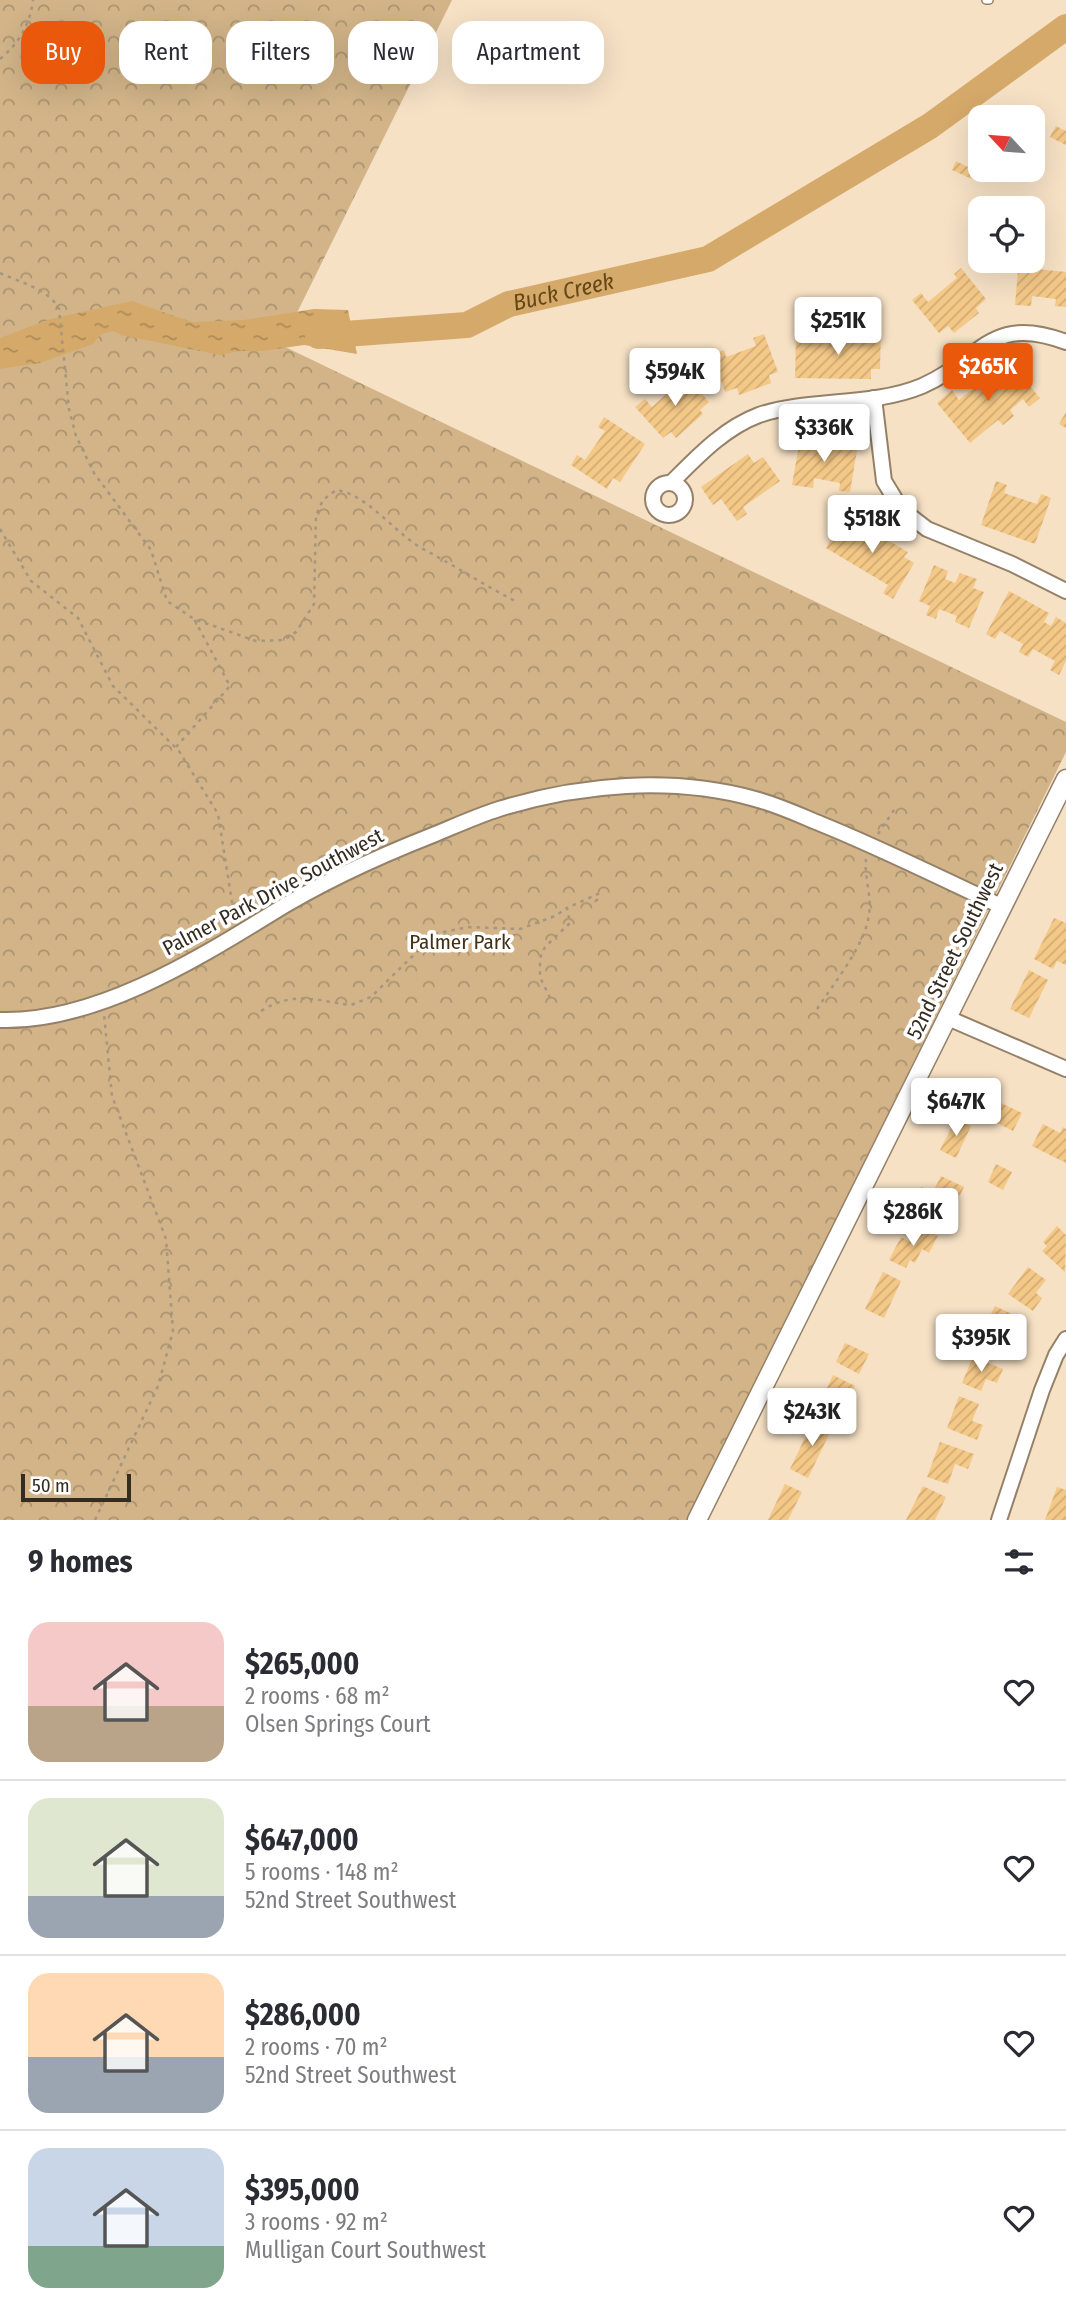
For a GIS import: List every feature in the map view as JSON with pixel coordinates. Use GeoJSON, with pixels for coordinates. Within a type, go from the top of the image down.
{"type":"FeatureCollection","features":[{"type":"Feature","properties":{"kind":"street"},"geometry":{"type":"LineString","coordinates":[[671,483],[730,429],[761,415],[811,405],[874,398],[922,386],[959,365],[987,342],[1009,334],[1042,334],[1066,342]]}},
{"type":"Feature","properties":{"kind":"street"},"geometry":{"type":"LineString","coordinates":[[874,398],[884,481],[901,509],[927,530],[1012,564],[1066,591]]}},
{"type":"Feature","properties":{"kind":"street","name":"52nd Street Southwest"},"geometry":{"type":"LineString","coordinates":[[698,1520],[1066,779]]}},
{"type":"Feature","properties":{"kind":"street","name":"Palmer Park Drive Southwest"},"geometry":{"type":"LineString","coordinates":[[0,1020],[80,1009],[138,988],[284,906],[386,853],[499,810],[594,788],[666,786],[703,789],[755,799],[872,845],[1003,907]]}},
{"type":"Feature","properties":{"kind":"street"},"geometry":{"type":"LineString","coordinates":[[948,1017],[1066,1069]]}},
{"type":"Feature","properties":{"kind":"street"},"geometry":{"type":"LineString","coordinates":[[999,1520],[1042,1390],[1066,1339]]}},
{"type":"Feature","properties":{"kind":"path"},"geometry":{"type":"LineString","coordinates":[[0,59],[18,42],[24,32],[33,0]]}},
{"type":"Feature","properties":{"kind":"path"},"geometry":{"type":"LineString","coordinates":[[0,273],[44,293],[57,304],[69,409],[76,436],[94,473],[150,550],[167,601],[194,620],[256,641],[284,640],[296,632],[314,604],[316,515],[323,500],[336,490],[354,497],[424,550],[440,556],[484,585],[515,601]]}},
{"type":"Feature","properties":{"kind":"path"},"geometry":{"type":"LineString","coordinates":[[0,529],[31,580],[78,618],[113,686],[175,747],[218,814],[238,934]]}},
{"type":"Feature","properties":{"kind":"path"},"geometry":{"type":"LineString","coordinates":[[175,747],[230,686],[194,620]]}},
{"type":"Feature","properties":{"kind":"path"},"geometry":{"type":"LineString","coordinates":[[817,1009],[845,966],[866,926],[870,904],[866,858],[896,807]]}},
{"type":"Feature","properties":{"kind":"path"},"geometry":{"type":"LineString","coordinates":[[261,1011],[278,1001],[295,998],[351,1005],[360,1003],[371,997],[435,934],[468,927],[520,929],[591,897]]}},
{"type":"Feature","properties":{"kind":"path"},"geometry":{"type":"LineString","coordinates":[[550,998],[540,977],[540,958],[545,947],[569,923],[567,908]]}},
{"type":"Feature","properties":{"kind":"path"},"geometry":{"type":"LineString","coordinates":[[95,1520],[158,1386],[173,1331],[166,1239],[113,1096],[102,1001]]}},
{"type":"Feature","properties":{"kind":"green space","name":"Palmer Park"},"geometry":{"type":"Polygon","coordinates":[[[0,0],[452,0],[438,28],[438,21],[348,21],[348,84],[410,84],[281,345],[1066,722],[1066,752],[688,1520],[0,1520],[0,0]]]}},
{"type":"Feature","properties":{"kind":"water"},"geometry":{"type":"Polygon","coordinates":[[[132,301],[191,322],[244,320],[314,309],[348,310],[357,354],[304,345],[220,355],[121,335],[113,331],[101,334],[93,344],[40,363],[0,369],[0,338],[50,319],[132,301]]]}},
{"type":"Feature","properties":{"kind":"building"},"geometry":{"type":"Polygon","coordinates":[[[1056,126],[1066,131],[1066,145],[1050,137],[1056,126]]]}},
{"type":"Feature","properties":{"kind":"building"},"geometry":{"type":"Polygon","coordinates":[[[956,161],[968,167],[968,177],[952,170],[956,161]]]}},
{"type":"Feature","properties":{"kind":"building"},"geometry":{"type":"Polygon","coordinates":[[[961,268],[986,299],[976,308],[979,313],[954,333],[948,326],[939,333],[912,300],[921,293],[928,302],[957,278],[954,274],[961,268]]]}},
{"type":"Feature","properties":{"kind":"building"},"geometry":{"type":"Polygon","coordinates":[[[1045,270],[1066,272],[1066,307],[1055,306],[1056,299],[1032,296],[1031,306],[1015,305],[1018,273],[1045,273],[1045,270]]]}},
{"type":"Feature","properties":{"kind":"building"},"geometry":{"type":"Polygon","coordinates":[[[868,329],[881,329],[880,369],[871,369],[871,379],[795,378],[796,334],[804,334],[804,342],[824,342],[824,333],[839,333],[839,339],[868,339],[868,329]]]}},
{"type":"Feature","properties":{"kind":"building"},"geometry":{"type":"Polygon","coordinates":[[[764,334],[778,372],[769,375],[771,383],[739,395],[737,388],[725,392],[712,355],[724,350],[726,357],[756,346],[753,338],[764,334]]]}},
{"type":"Feature","properties":{"kind":"building"},"geometry":{"type":"Polygon","coordinates":[[[1001,366],[1008,374],[1015,368],[1040,398],[1029,407],[1023,399],[1010,410],[1014,416],[1003,425],[998,420],[970,443],[937,403],[952,390],[959,400],[980,383],[985,389],[991,383],[987,378],[1001,366]]]}},
{"type":"Feature","properties":{"kind":"building"},"geometry":{"type":"Polygon","coordinates":[[[682,371],[709,402],[700,410],[703,414],[676,438],[671,432],[663,438],[635,407],[645,399],[652,407],[678,384],[674,379],[682,371]]]}},
{"type":"Feature","properties":{"kind":"building"},"geometry":{"type":"Polygon","coordinates":[[[1066,412],[1066,428],[1059,424],[1066,412]]]}},
{"type":"Feature","properties":{"kind":"building"},"geometry":{"type":"Polygon","coordinates":[[[604,417],[645,444],[620,482],[613,478],[607,489],[571,465],[577,455],[585,460],[605,431],[598,427],[604,417]]]}},
{"type":"Feature","properties":{"kind":"building"},"geometry":{"type":"Polygon","coordinates":[[[825,438],[842,440],[841,448],[857,450],[850,492],[839,491],[840,483],[814,478],[813,488],[792,485],[800,439],[824,443],[825,438]]]}},
{"type":"Feature","properties":{"kind":"building"},"geometry":{"type":"Polygon","coordinates":[[[748,454],[754,463],[763,457],[780,481],[743,507],[747,514],[737,521],[721,499],[713,505],[701,487],[748,454]]]}},
{"type":"Feature","properties":{"kind":"building"},"geometry":{"type":"Polygon","coordinates":[[[996,481],[1007,485],[1004,493],[1037,504],[1041,494],[1051,498],[1035,544],[981,525],[996,481]]]}},
{"type":"Feature","properties":{"kind":"building"},"geometry":{"type":"Polygon","coordinates":[[[856,520],[871,529],[867,537],[875,542],[879,535],[908,552],[904,557],[914,563],[893,599],[883,593],[888,585],[826,548],[841,521],[852,527],[856,520]]]}},
{"type":"Feature","properties":{"kind":"building"},"geometry":{"type":"Polygon","coordinates":[[[934,565],[948,571],[945,579],[955,583],[960,573],[977,579],[973,588],[984,592],[969,628],[955,622],[957,616],[939,609],[936,619],[926,615],[930,606],[919,601],[934,565]]]}},
{"type":"Feature","properties":{"kind":"building"},"geometry":{"type":"Polygon","coordinates":[[[1009,591],[1049,613],[1044,622],[1051,626],[1056,617],[1066,623],[1066,661],[1059,675],[1050,670],[1055,661],[1033,649],[1028,657],[1019,652],[1023,644],[1000,631],[995,639],[986,634],[1009,591]]]}},
{"type":"Feature","properties":{"kind":"building"},"geometry":{"type":"Polygon","coordinates":[[[1054,918],[1066,923],[1066,965],[1057,961],[1053,969],[1034,959],[1054,918]]]}},
{"type":"Feature","properties":{"kind":"building"},"geometry":{"type":"Polygon","coordinates":[[[1029,970],[1048,980],[1029,1018],[1010,1009],[1029,970]]]}},
{"type":"Feature","properties":{"kind":"building"},"geometry":{"type":"Polygon","coordinates":[[[969,1088],[1022,1113],[1013,1131],[961,1105],[969,1088]]]}},
{"type":"Feature","properties":{"kind":"building"},"geometry":{"type":"Polygon","coordinates":[[[956,1119],[971,1126],[956,1158],[940,1150],[956,1119]]]}},
{"type":"Feature","properties":{"kind":"building"},"geometry":{"type":"Polygon","coordinates":[[[1043,1124],[1060,1133],[1063,1127],[1066,1129],[1066,1163],[1032,1146],[1043,1124]]]}},
{"type":"Feature","properties":{"kind":"building"},"geometry":{"type":"Polygon","coordinates":[[[996,1164],[1012,1172],[1003,1190],[988,1182],[996,1164]]]}},
{"type":"Feature","properties":{"kind":"building"},"geometry":{"type":"Polygon","coordinates":[[[941,1176],[964,1187],[951,1214],[938,1208],[935,1214],[913,1203],[921,1187],[933,1192],[941,1176]]]}},
{"type":"Feature","properties":{"kind":"building"},"geometry":{"type":"Polygon","coordinates":[[[1057,1226],[1066,1235],[1065,1272],[1042,1251],[1047,1246],[1043,1242],[1057,1226]]]}},
{"type":"Feature","properties":{"kind":"building"},"geometry":{"type":"Polygon","coordinates":[[[923,1228],[938,1236],[929,1253],[922,1249],[915,1263],[910,1260],[906,1268],[889,1260],[901,1237],[915,1244],[923,1228]]]}},
{"type":"Feature","properties":{"kind":"building"},"geometry":{"type":"Polygon","coordinates":[[[1028,1267],[1046,1280],[1036,1293],[1042,1298],[1033,1311],[1008,1294],[1028,1267]]]}},
{"type":"Feature","properties":{"kind":"building"},"geometry":{"type":"Polygon","coordinates":[[[883,1272],[901,1281],[884,1318],[865,1309],[883,1272]]]}},
{"type":"Feature","properties":{"kind":"building"},"geometry":{"type":"Polygon","coordinates":[[[995,1306],[1014,1315],[1006,1332],[1016,1337],[1009,1351],[980,1337],[995,1306]]]}},
{"type":"Feature","properties":{"kind":"building"},"geometry":{"type":"Polygon","coordinates":[[[845,1343],[869,1354],[859,1374],[836,1362],[845,1343]]]}},
{"type":"Feature","properties":{"kind":"building"},"geometry":{"type":"Polygon","coordinates":[[[973,1357],[1003,1369],[997,1383],[986,1379],[981,1391],[962,1383],[973,1357]]]}},
{"type":"Feature","properties":{"kind":"building"},"geometry":{"type":"Polygon","coordinates":[[[833,1375],[855,1386],[841,1414],[820,1403],[833,1375]]]}},
{"type":"Feature","properties":{"kind":"building"},"geometry":{"type":"Polygon","coordinates":[[[959,1396],[979,1404],[972,1421],[983,1425],[977,1440],[947,1428],[959,1396]]]}},
{"type":"Feature","properties":{"kind":"building"},"geometry":{"type":"Polygon","coordinates":[[[815,1417],[833,1426],[808,1478],[790,1469],[815,1417]]]}},
{"type":"Feature","properties":{"kind":"building"},"geometry":{"type":"Polygon","coordinates":[[[940,1442],[974,1454],[968,1469],[955,1464],[948,1484],[927,1477],[940,1442]]]}},
{"type":"Feature","properties":{"kind":"building"},"geometry":{"type":"Polygon","coordinates":[[[785,1484],[802,1492],[788,1520],[768,1520],[785,1484]]]}},
{"type":"Feature","properties":{"kind":"building"},"geometry":{"type":"Polygon","coordinates":[[[923,1486],[946,1497],[935,1520],[906,1520],[923,1486]]]}},
{"type":"Feature","properties":{"kind":"building"},"geometry":{"type":"Polygon","coordinates":[[[1057,1487],[1066,1490],[1066,1520],[1045,1520],[1057,1487]]]}},
{"type":"Feature","properties":{"kind":"waterway","name":"Buck Creek"},"geometry":{"type":"LineString","coordinates":[[318,336],[467,325],[509,304],[708,259],[930,126],[1066,27]]}}]}
